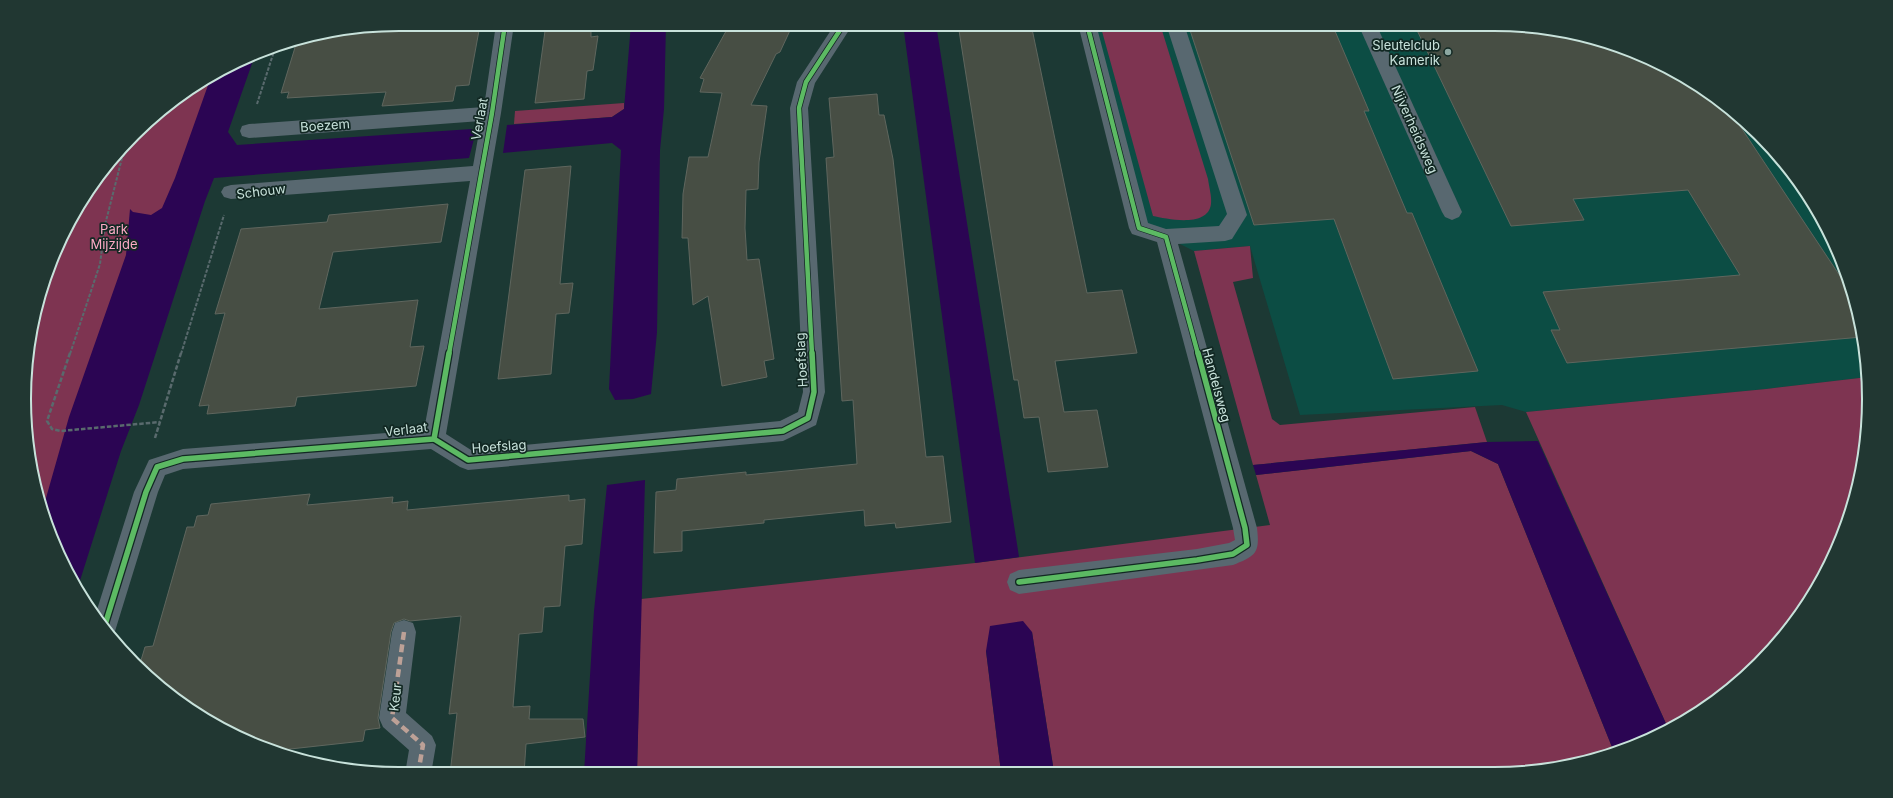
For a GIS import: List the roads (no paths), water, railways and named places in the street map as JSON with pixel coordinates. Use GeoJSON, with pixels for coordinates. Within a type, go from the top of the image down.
{"type":"FeatureCollection","features":[{"type":"Feature","properties":{"kind":"street","name":"Verlaat"},"geometry":{"type":"LineString","coordinates":[[106,622],[146,492],[157,467],[183,459],[434,439],[492,113],[504,31]]}},
{"type":"Feature","properties":{"kind":"street","name":"Hoefslag"},"geometry":{"type":"LineString","coordinates":[[434,439],[468,460],[783,431],[808,418],[814,392],[799,108],[806,82],[839,31]]}},
{"type":"Feature","properties":{"kind":"street"},"geometry":{"type":"LineString","coordinates":[[1089,31],[1140,228],[1166,237],[1225,233],[1237,215],[1177,31]]}},
{"type":"Feature","properties":{"kind":"street","name":"Nijverheidsweg"},"geometry":{"type":"LineString","coordinates":[[1370,31],[1452,212]]}},
{"type":"Feature","properties":{"kind":"street","name":"Boezem"},"geometry":{"type":"LineString","coordinates":[[249,131],[492,113]]}},
{"type":"Feature","properties":{"kind":"street","name":"Schouw"},"geometry":{"type":"LineString","coordinates":[[231,192],[481,173]]}},
{"type":"Feature","properties":{"kind":"street","name":"Handelsweg"},"geometry":{"type":"LineString","coordinates":[[1019,582],[1204,559],[1233,554],[1247,545],[1245,528],[1166,237]]}},
{"type":"Feature","properties":{"kind":"street","name":"Keur"},"geometry":{"type":"LineString","coordinates":[[404,632],[392,718],[423,745],[419,767]]}},
{"type":"Feature","properties":{"kind":"place","name":"Sleutelclub Kamerik"},"geometry":{"type":"Point","coordinates":[1448,52]}},
{"type":"Feature","properties":{"kind":"park label","name":"Park Mijzijde"},"geometry":{"type":"Point","coordinates":[114,236]}}]}
